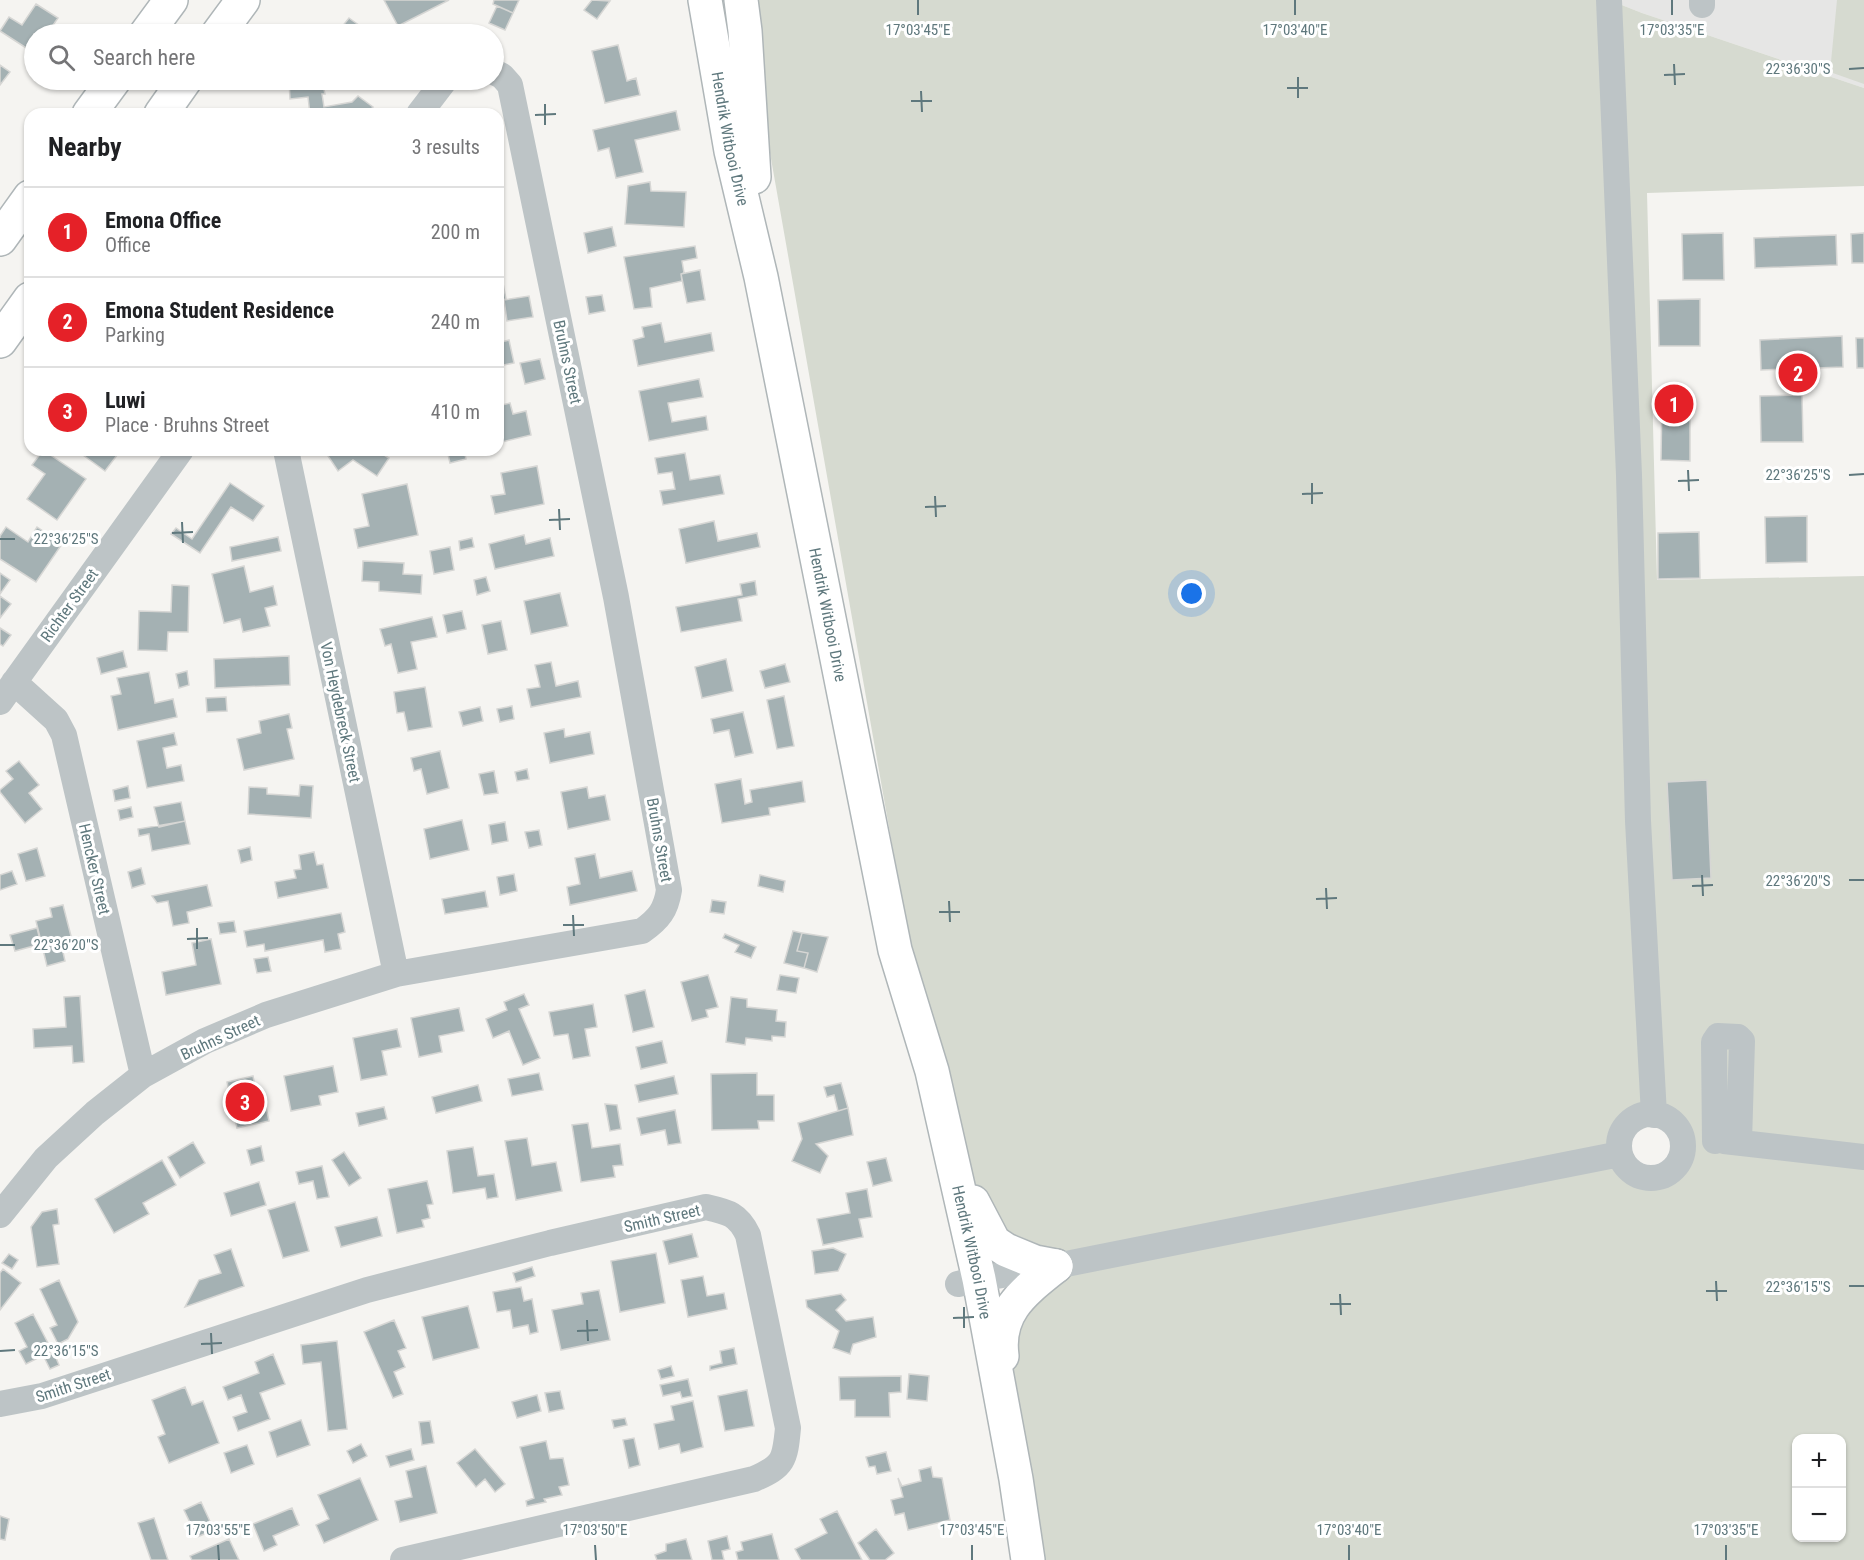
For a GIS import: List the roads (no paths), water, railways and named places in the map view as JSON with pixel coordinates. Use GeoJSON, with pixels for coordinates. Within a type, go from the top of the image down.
{"type":"FeatureCollection","features":[{"type":"Feature","properties":{"kind":"main road"},"geometry":{"type":"LineString","coordinates":[[153,24],[171,0]]}},
{"type":"Feature","properties":{"kind":"main road"},"geometry":{"type":"LineString","coordinates":[[225,24],[243,0]]}},
{"type":"Feature","properties":{"kind":"main road","name":"Hendrik Witbooi Drive"},"geometry":{"type":"LineString","coordinates":[[705,0],[731,151],[761,278],[895,951],[932,1071],[1013,1560]]}},
{"type":"Feature","properties":{"kind":"main road","name":"Hendrik Witbooi Drive"},"geometry":{"type":"LineString","coordinates":[[741,0],[761,278]]}},
{"type":"Feature","properties":{"kind":"main road"},"geometry":{"type":"LineString","coordinates":[[93,108],[107,90]]}},
{"type":"Feature","properties":{"kind":"main road"},"geometry":{"type":"LineString","coordinates":[[165,108],[178,90]]}},
{"type":"Feature","properties":{"kind":"main road"},"geometry":{"type":"LineString","coordinates":[[0,239],[24,205]]}},
{"type":"Feature","properties":{"kind":"main road"},"geometry":{"type":"LineString","coordinates":[[0,341],[24,307]]}},
{"type":"Feature","properties":{"kind":"main road","name":"Hendrik Witbooi Drive"},"geometry":{"type":"LineString","coordinates":[[895,951],[899,999],[911,1065],[968,1281],[1016,1479],[1028,1560]]}},
{"type":"Feature","properties":{"kind":"main road"},"geometry":{"type":"LineString","coordinates":[[932,1071],[975,1207],[994,1242],[1006,1250],[1035,1262],[1056,1266]]}},
{"type":"Feature","properties":{"kind":"main road"},"geometry":{"type":"LineString","coordinates":[[1016,1479],[1018,1459],[1001,1345],[1002,1332],[1008,1314],[1021,1294],[1056,1266]]}},
{"type":"Feature","properties":{"kind":"street"},"geometry":{"type":"LineString","coordinates":[[1609,0],[1629,487],[1638,821],[1654,1115]]}},
{"type":"Feature","properties":{"kind":"street","name":"Bruhns Street"},"geometry":{"type":"LineString","coordinates":[[0,1215],[46,1158],[94,1113],[143,1075],[206,1041],[266,1016],[396,974],[642,931],[653,923],[667,905],[669,890],[616,597],[510,86],[504,78]]}},
{"type":"Feature","properties":{"kind":"street"},"geometry":{"type":"LineString","coordinates":[[424,108],[437,90]]}},
{"type":"Feature","properties":{"kind":"street","name":"Richter Street"},"geometry":{"type":"LineString","coordinates":[[7,692],[177,456]]}},
{"type":"Feature","properties":{"kind":"street","name":"Von Heydebreck Street"},"geometry":{"type":"LineString","coordinates":[[287,456],[396,974]]}},
{"type":"Feature","properties":{"kind":"street","name":"Hencker Street"},"geometry":{"type":"LineString","coordinates":[[7,692],[56,720],[64,735],[143,1075]]}},
{"type":"Feature","properties":{"kind":"street"},"geometry":{"type":"LineString","coordinates":[[1644,1115],[1654,1115],[1664,1117],[1673,1123],[1683,1141],[1680,1160],[1675,1168],[1658,1178],[1648,1178],[1630,1170],[1620,1154],[1619,1144],[1627,1126],[1644,1115]]}},
{"type":"Feature","properties":{"kind":"street"},"geometry":{"type":"LineString","coordinates":[[1683,1141],[1727,1141],[1864,1157]]}},
{"type":"Feature","properties":{"kind":"street"},"geometry":{"type":"LineString","coordinates":[[968,1281],[1056,1266],[1620,1154]]}},
{"type":"Feature","properties":{"kind":"street","name":"Smith Street"},"geometry":{"type":"LineString","coordinates":[[0,1404],[42,1396],[367,1290],[550,1243],[706,1207],[737,1217],[748,1235],[788,1428],[784,1455],[775,1470],[754,1479],[403,1560]]}},
{"type":"Feature","properties":{"kind":"place","name":"Emona Student Residence"},"geometry":{"type":"Point","coordinates":[1798,373]}},
{"type":"Feature","properties":{"kind":"place","name":"Emona Office"},"geometry":{"type":"Point","coordinates":[1674,404]}},
{"type":"Feature","properties":{"kind":"place","name":"Luwi"},"geometry":{"type":"Point","coordinates":[245,1102]}}]}
